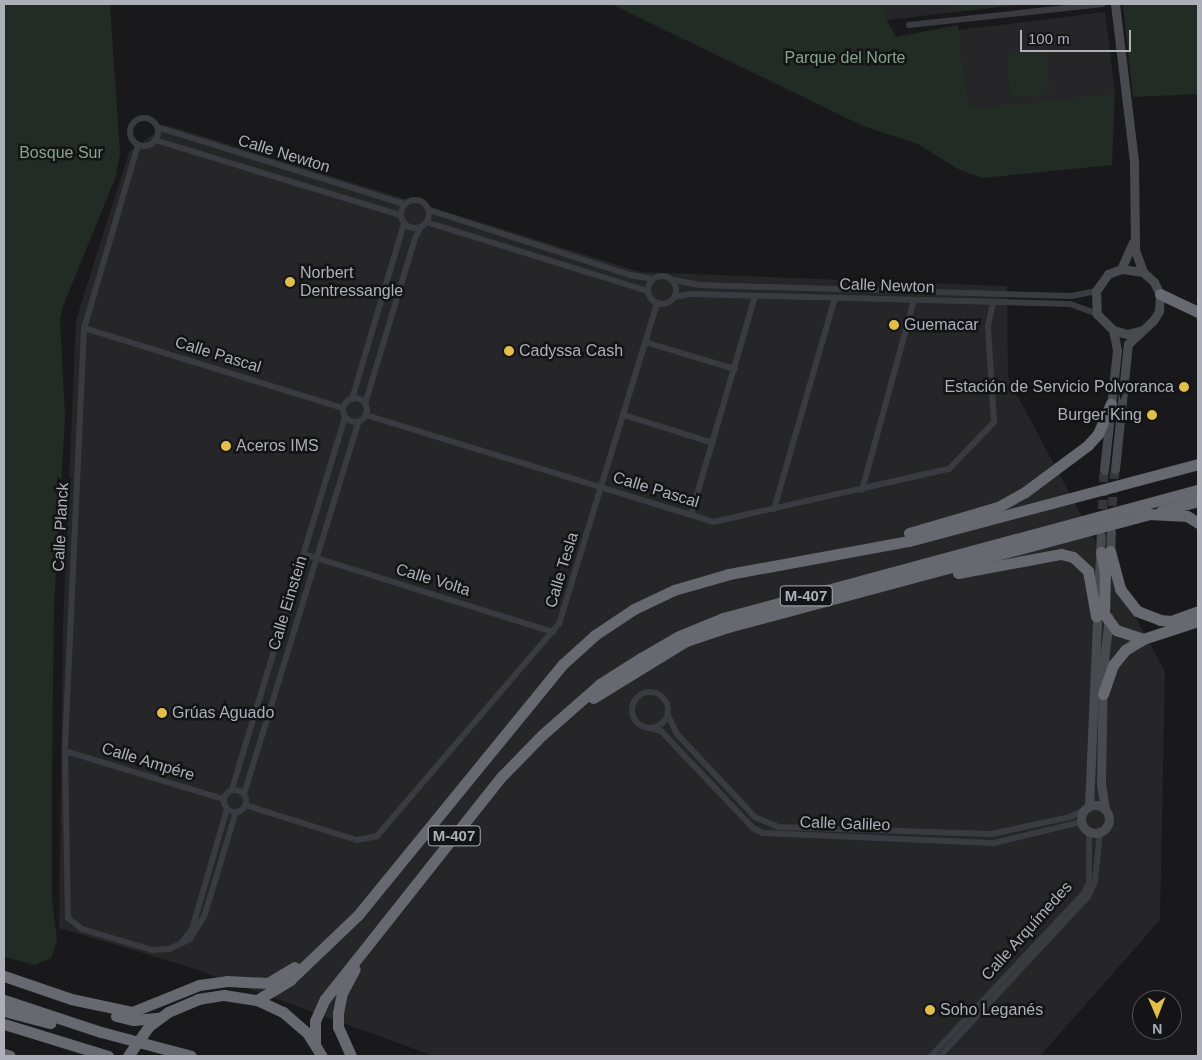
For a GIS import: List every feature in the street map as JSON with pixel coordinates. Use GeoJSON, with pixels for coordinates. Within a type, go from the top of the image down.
{"type":"FeatureCollection","features":[{"type":"Feature","properties":{"kind":"highway"},"geometry":{"type":"LineString","coordinates":[[1160,294],[1198,312]]}},
{"type":"Feature","properties":{"kind":"highway","name":"M-407"},"geometry":{"type":"LineString","coordinates":[[890,545],[911,532],[998,507],[1025,492],[1088,445],[1098,434],[1111,404]]}},
{"type":"Feature","properties":{"kind":"highway","name":"M-407"},"geometry":{"type":"LineString","coordinates":[[257,1000],[290,980],[323,946],[358,915],[563,664],[595,635],[634,609],[674,590],[729,574],[890,545],[1198,464]]}},
{"type":"Feature","properties":{"kind":"highway","name":"M-407"},"geometry":{"type":"LineString","coordinates":[[314,1042],[315,1021],[325,999],[370,941],[502,776],[550,728],[600,684],[679,636],[706,625],[1198,490]]}},
{"type":"Feature","properties":{"kind":"highway","name":"M-407"},"geometry":{"type":"LineString","coordinates":[[550,728],[611,686],[686,641],[1198,501]]}},
{"type":"Feature","properties":{"kind":"highway","name":"M-407"},"geometry":{"type":"LineString","coordinates":[[1149,514],[1186,516],[1198,523]]}},
{"type":"Feature","properties":{"kind":"highway"},"geometry":{"type":"LineString","coordinates":[[1105,551],[1120,589],[1138,611],[1160,620],[1171,621],[1198,611]]}},
{"type":"Feature","properties":{"kind":"highway"},"geometry":{"type":"LineString","coordinates":[[1105,551],[1104,614],[1108,623],[1116,630],[1143,639]]}},
{"type":"Feature","properties":{"kind":"highway","name":"M-407"},"geometry":{"type":"LineString","coordinates":[[917,577],[1061,554],[1073,557],[1088,570],[1096,616]]}},
{"type":"Feature","properties":{"kind":"highway"},"geometry":{"type":"LineString","coordinates":[[1103,694],[1114,665],[1125,650],[1143,639],[1198,621]]}},
{"type":"Feature","properties":{"kind":"highway"},"geometry":{"type":"LineString","coordinates":[[351,1056],[338,1027],[339,1003],[370,941]]}},
{"type":"Feature","properties":{"kind":"highway"},"geometry":{"type":"LineString","coordinates":[[71,999],[122,1012],[141,1010],[199,985],[227,982],[268,983],[323,946]]}},
{"type":"Feature","properties":{"kind":"highway"},"geometry":{"type":"LineString","coordinates":[[4,976],[134,1020],[159,1018]]}},
{"type":"Feature","properties":{"kind":"highway"},"geometry":{"type":"LineString","coordinates":[[128,1056],[149,1026],[159,1018],[185,1003],[208,996],[257,1000],[288,1015],[314,1042],[322,1056]]}},
{"type":"Feature","properties":{"kind":"highway"},"geometry":{"type":"LineString","coordinates":[[4,1000],[101,1032]]}},
{"type":"Feature","properties":{"kind":"highway"},"geometry":{"type":"LineString","coordinates":[[4,1011],[101,1032],[191,1056]]}},
{"type":"Feature","properties":{"kind":"highway"},"geometry":{"type":"LineString","coordinates":[[4,1024],[108,1056]]}},
{"type":"Feature","properties":{"kind":"highway"},"geometry":{"type":"LineString","coordinates":[[4,1054],[10,1056]]}},
{"type":"Feature","properties":{"kind":"street"},"geometry":{"type":"LineString","coordinates":[[909,25],[1103,4]]}},
{"type":"Feature","properties":{"kind":"street"},"geometry":{"type":"LineString","coordinates":[[1115,4],[1134,162],[1135,250],[1143,272],[1154,282],[1160,294],[1159,311],[1128,344],[1115,469]]}},
{"type":"Feature","properties":{"kind":"street"},"geometry":{"type":"LineString","coordinates":[[147,118],[157,127],[155,140],[147,145],[138,145],[129,134],[134,121],[147,118]]}},
{"type":"Feature","properties":{"kind":"street","name":"Calle Newton"},"geometry":{"type":"LineString","coordinates":[[157,127],[404,204]]}},
{"type":"Feature","properties":{"kind":"street","name":"Calle Newton"},"geometry":{"type":"LineString","coordinates":[[155,140],[400,215]]}},
{"type":"Feature","properties":{"kind":"street","name":"Calle Planck"},"geometry":{"type":"LineString","coordinates":[[138,145],[84,328],[65,751],[68,918],[82,929],[152,950],[170,950],[181,944]]}},
{"type":"Feature","properties":{"kind":"street"},"geometry":{"type":"LineString","coordinates":[[420,200],[429,210],[630,275],[653,279],[665,276],[674,280],[677,289],[675,297],[670,302],[657,303],[648,291],[423,225],[410,227],[404,223],[400,215],[404,204],[420,200]]}},
{"type":"Feature","properties":{"kind":"street"},"geometry":{"type":"LineString","coordinates":[[404,223],[352,399],[343,408],[345,417],[359,421],[366,415],[364,404],[414,238],[423,225],[429,210]]}},
{"type":"Feature","properties":{"kind":"street"},"geometry":{"type":"LineString","coordinates":[[1121,269],[1134,237]]}},
{"type":"Feature","properties":{"kind":"street"},"geometry":{"type":"LineString","coordinates":[[1104,470],[1117,350],[1112,330],[1097,314],[1096,291],[1108,274],[1121,269],[1143,272]]}},
{"type":"Feature","properties":{"kind":"street"},"geometry":{"type":"LineString","coordinates":[[648,291],[653,279]]}},
{"type":"Feature","properties":{"kind":"street","name":"Calle Newton"},"geometry":{"type":"LineString","coordinates":[[674,280],[704,286],[1071,296],[1096,291]]}},
{"type":"Feature","properties":{"kind":"street","name":"Calle Newton"},"geometry":{"type":"LineString","coordinates":[[675,297],[691,294],[1070,304],[1097,314]]}},
{"type":"Feature","properties":{"kind":"street"},"geometry":{"type":"LineString","coordinates":[[692,515],[755,296]]}},
{"type":"Feature","properties":{"kind":"street"},"geometry":{"type":"LineString","coordinates":[[774,509],[835,298]]}},
{"type":"Feature","properties":{"kind":"street"},"geometry":{"type":"LineString","coordinates":[[862,490],[914,300]]}},
{"type":"Feature","properties":{"kind":"street","name":"Calle Pascal"},"geometry":{"type":"LineString","coordinates":[[366,415],[713,522],[944,473],[994,422],[988,326],[993,302]]}},
{"type":"Feature","properties":{"kind":"street","name":"Calle Tesla"},"geometry":{"type":"LineString","coordinates":[[245,805],[366,840],[383,829],[553,632],[563,614],[657,303]]}},
{"type":"Feature","properties":{"kind":"street","name":"Calle Pascal"},"geometry":{"type":"LineString","coordinates":[[84,328],[343,408]]}},
{"type":"Feature","properties":{"kind":"street"},"geometry":{"type":"LineString","coordinates":[[1112,330],[1127,334],[1143,330]]}},
{"type":"Feature","properties":{"kind":"street"},"geometry":{"type":"LineString","coordinates":[[645,342],[735,369]]}},
{"type":"Feature","properties":{"kind":"street"},"geometry":{"type":"LineString","coordinates":[[352,399],[364,404]]}},
{"type":"Feature","properties":{"kind":"street"},"geometry":{"type":"LineString","coordinates":[[624,415],[713,443]]}},
{"type":"Feature","properties":{"kind":"street","name":"Calle Einstein"},"geometry":{"type":"LineString","coordinates":[[232,789],[345,417]]}},
{"type":"Feature","properties":{"kind":"street","name":"Calle Einstein"},"geometry":{"type":"LineString","coordinates":[[244,794],[359,421]]}},
{"type":"Feature","properties":{"kind":"street"},"geometry":{"type":"LineString","coordinates":[[1108,623],[1103,694],[1101,784],[1109,823],[1100,832],[1089,832],[1081,822],[1086,808],[1096,616],[1105,551],[1111,532]]}},
{"type":"Feature","properties":{"kind":"street"},"geometry":{"type":"LineString","coordinates":[[1101,535],[1105,551]]}},
{"type":"Feature","properties":{"kind":"street","name":"Calle Volta"},"geometry":{"type":"LineString","coordinates":[[304,554],[553,632]]}},
{"type":"Feature","properties":{"kind":"street"},"geometry":{"type":"LineString","coordinates":[[649,692],[660,694],[667,702],[668,715],[662,724],[650,728],[634,719],[632,710],[638,696],[649,692]]}},
{"type":"Feature","properties":{"kind":"street","name":"Calle Galileo"},"geometry":{"type":"LineString","coordinates":[[668,715],[678,734],[755,817],[778,827],[991,834],[1070,817],[1086,808]]}},
{"type":"Feature","properties":{"kind":"street","name":"Calle Galileo"},"geometry":{"type":"LineString","coordinates":[[650,728],[661,731],[753,828],[764,833],[994,843],[1081,822]]}},
{"type":"Feature","properties":{"kind":"street","name":"Calle Ampére"},"geometry":{"type":"LineString","coordinates":[[65,751],[223,799]]}},
{"type":"Feature","properties":{"kind":"street"},"geometry":{"type":"LineString","coordinates":[[232,789],[244,794],[245,805],[236,812],[204,917],[195,936],[181,944],[192,929],[227,809],[223,799],[232,789]]}},
{"type":"Feature","properties":{"kind":"street"},"geometry":{"type":"LineString","coordinates":[[1086,808],[1105,809]]}},
{"type":"Feature","properties":{"kind":"street"},"geometry":{"type":"LineString","coordinates":[[227,809],[236,812]]}},
{"type":"Feature","properties":{"kind":"street","name":"Calle Arquímedes"},"geometry":{"type":"LineString","coordinates":[[931,1056],[1084,893],[1089,883],[1089,832]]}},
{"type":"Feature","properties":{"kind":"street","name":"Calle Arquímedes"},"geometry":{"type":"LineString","coordinates":[[940,1056],[1088,898],[1095,882],[1100,832]]}},
{"type":"Feature","properties":{"kind":"shaded area"},"geometry":{"type":"Polygon","coordinates":[[[885,4],[1024,4],[887,20],[885,4]]]}},
{"type":"Feature","properties":{"kind":"shaded area"},"geometry":{"type":"Polygon","coordinates":[[[1105,12],[1115,93],[968,111],[958,30],[1105,12]]]}},
{"type":"Feature","properties":{"kind":"shaded area"},"geometry":{"type":"Polygon","coordinates":[[[166,125],[641,272],[1007,286],[1008,378],[1165,672],[1160,920],[1040,1056],[434,1056],[186,966],[59,928],[63,624],[76,320],[129,152],[166,125]]]}},
{"type":"Feature","properties":{"kind":"green space","name":"Bosque Sur"},"geometry":{"type":"Polygon","coordinates":[[[4,4],[110,4],[120,153],[116,176],[63,306],[60,320],[65,416],[54,606],[52,766],[52,900],[57,941],[51,958],[35,965],[4,957],[4,4]]]}},
{"type":"Feature","properties":{"kind":"green space","name":"Parque del Norte"},"geometry":{"type":"Polygon","coordinates":[[[611,4],[885,4],[887,20],[896,37],[958,25],[969,109],[1115,93],[1112,165],[982,178],[958,169],[918,144],[863,126],[611,4]]]}},
{"type":"Feature","properties":{"kind":"green space"},"geometry":{"type":"Polygon","coordinates":[[[951,4],[1024,4],[952,12],[951,4]]]}},
{"type":"Feature","properties":{"kind":"green space"},"geometry":{"type":"Polygon","coordinates":[[[1123,4],[1198,4],[1198,94],[1133,97],[1123,4]]]}},
{"type":"Feature","properties":{"kind":"green space"},"geometry":{"type":"Polygon","coordinates":[[[1047,50],[1052,94],[1011,98],[1006,54],[1047,50]]]}},
{"type":"Feature","properties":{"kind":"tunnel"},"geometry":{"type":"LineString","coordinates":[[1111,519],[1115,469]]}},
{"type":"Feature","properties":{"kind":"tunnel"},"geometry":{"type":"LineString","coordinates":[[1102,522],[1104,470]]}},
{"type":"Feature","properties":{"kind":"place","name":"Norbert Dentressangle"},"geometry":{"type":"Point","coordinates":[290,282]}},
{"type":"Feature","properties":{"kind":"place","name":"Guemacar"},"geometry":{"type":"Point","coordinates":[894,325]}},
{"type":"Feature","properties":{"kind":"place","name":"Cadyssa Cash"},"geometry":{"type":"Point","coordinates":[509,351]}},
{"type":"Feature","properties":{"kind":"place","name":"Estación de Servicio Polvoranca"},"geometry":{"type":"Point","coordinates":[1184,387]}},
{"type":"Feature","properties":{"kind":"place","name":"Burger King"},"geometry":{"type":"Point","coordinates":[1152,415]}},
{"type":"Feature","properties":{"kind":"place","name":"Aceros IMS"},"geometry":{"type":"Point","coordinates":[226,446]}},
{"type":"Feature","properties":{"kind":"place","name":"Grúas Aguado"},"geometry":{"type":"Point","coordinates":[162,713]}},
{"type":"Feature","properties":{"kind":"place","name":"Soho Leganés"},"geometry":{"type":"Point","coordinates":[930,1010]}}]}
